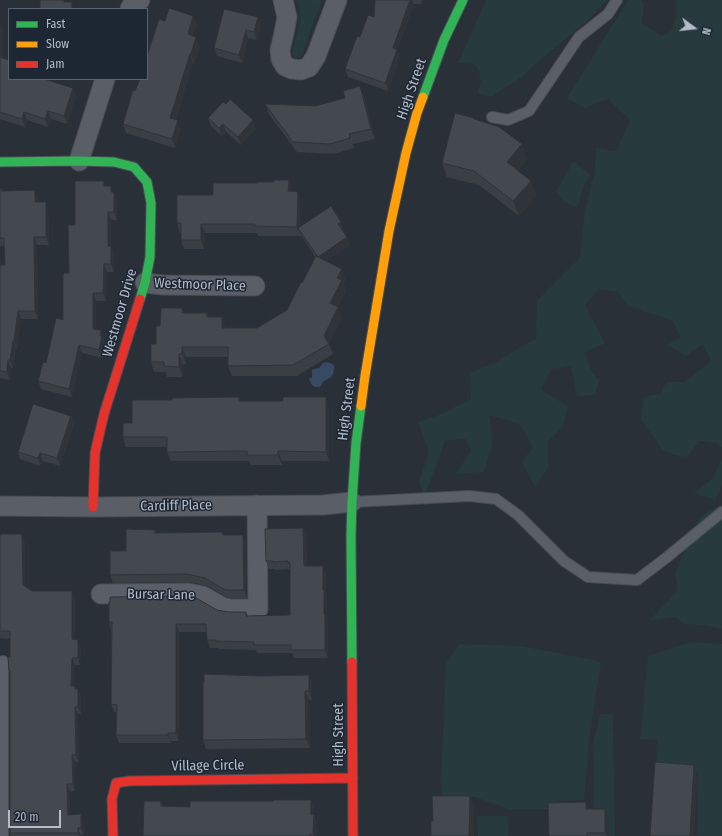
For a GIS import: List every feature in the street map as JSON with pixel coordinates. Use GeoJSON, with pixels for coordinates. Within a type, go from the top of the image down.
{"type":"FeatureCollection","features":[{"type":"Feature","properties":{"kind":"main road","name":"High Street"},"geometry":{"type":"LineString","coordinates":[[353,836],[351,543],[356,443],[365,376],[390,231],[406,153],[417,113],[429,79],[444,40],[463,0]]}},
{"type":"Feature","properties":{"kind":"main road","name":"Westmoor Drive"},"geometry":{"type":"LineString","coordinates":[[0,162],[114,162],[134,167],[147,182],[151,203],[150,257],[145,283],[104,414],[95,453],[94,507]]}},
{"type":"Feature","properties":{"kind":"main road","name":"Village Circle"},"geometry":{"type":"LineString","coordinates":[[113,836],[112,799],[116,783],[128,781],[353,778]]}},
{"type":"Feature","properties":{"kind":"street"},"geometry":{"type":"LineString","coordinates":[[131,8],[134,2],[140,0]]}},
{"type":"Feature","properties":{"kind":"street"},"geometry":{"type":"LineString","coordinates":[[283,0],[287,18],[280,50],[281,59],[285,66],[292,69],[301,70],[309,67],[316,56],[337,0]]}},
{"type":"Feature","properties":{"kind":"street"},"geometry":{"type":"LineString","coordinates":[[79,161],[105,80]]}},
{"type":"Feature","properties":{"kind":"street","name":"Westmoor Place"},"geometry":{"type":"LineString","coordinates":[[145,283],[163,285],[255,286]]}},
{"type":"Feature","properties":{"kind":"street","name":"Cardiff Place"},"geometry":{"type":"LineString","coordinates":[[0,506],[94,507],[323,505],[352,502]]}},
{"type":"Feature","properties":{"kind":"street","name":"Bursar Lane"},"geometry":{"type":"LineString","coordinates":[[101,594],[188,593],[203,596],[222,607],[231,609],[258,610],[257,505]]}},
{"type":"Feature","properties":{"kind":"lane"},"geometry":{"type":"LineString","coordinates":[[492,117],[508,120],[529,111],[579,37],[608,14],[617,0]]}},
{"type":"Feature","properties":{"kind":"lane"},"geometry":{"type":"LineString","coordinates":[[352,502],[469,496],[496,499],[518,515],[564,562],[588,577],[637,580],[722,512]]}},
{"type":"Feature","properties":{"kind":"lane"},"geometry":{"type":"LineString","coordinates":[[3,661],[3,836]]}},
{"type":"Feature","properties":{"kind":"green space"},"geometry":{"type":"Polygon","coordinates":[[[297,0],[322,0],[302,55],[297,58],[294,57],[292,53],[300,21],[300,8],[297,0]]]}},
{"type":"Feature","properties":{"kind":"green space"},"geometry":{"type":"Polygon","coordinates":[[[486,0],[607,0],[588,20],[522,77],[491,97],[477,93],[481,83],[479,71],[474,64],[458,63],[486,0]]]}},
{"type":"Feature","properties":{"kind":"green space"},"geometry":{"type":"Polygon","coordinates":[[[628,0],[641,0],[644,3],[642,23],[661,36],[672,30],[676,15],[676,0],[722,0],[722,448],[718,443],[699,441],[687,457],[675,455],[662,450],[641,420],[643,398],[661,394],[666,382],[685,382],[711,361],[703,344],[686,356],[667,345],[681,337],[672,321],[644,312],[627,304],[618,292],[599,289],[585,305],[605,343],[585,352],[591,370],[599,380],[595,395],[577,396],[571,367],[551,369],[541,390],[568,406],[563,426],[547,442],[549,467],[535,487],[522,462],[533,447],[520,424],[489,415],[493,444],[484,472],[456,474],[471,451],[465,438],[445,441],[425,496],[419,482],[429,451],[418,422],[439,415],[471,399],[470,373],[498,361],[536,338],[537,301],[580,258],[585,211],[594,176],[596,148],[616,151],[630,120],[608,99],[585,108],[567,98],[628,0]]]}},
{"type":"Feature","properties":{"kind":"green space"},"geometry":{"type":"Polygon","coordinates":[[[573,161],[591,175],[584,185],[577,208],[564,202],[556,192],[573,161]]]}},
{"type":"Feature","properties":{"kind":"green space"},"geometry":{"type":"Polygon","coordinates":[[[722,459],[722,485],[715,500],[694,493],[712,479],[722,459]]]}},
{"type":"Feature","properties":{"kind":"green space"},"geometry":{"type":"Polygon","coordinates":[[[722,504],[722,629],[704,625],[685,624],[676,617],[650,620],[678,590],[675,573],[700,517],[722,504]]]}},
{"type":"Feature","properties":{"kind":"green space"},"geometry":{"type":"Polygon","coordinates":[[[691,642],[722,644],[722,836],[697,836],[698,773],[655,768],[658,740],[640,739],[648,656],[691,642]]]}},
{"type":"Feature","properties":{"kind":"green space"},"geometry":{"type":"Polygon","coordinates":[[[459,644],[522,646],[598,661],[601,663],[591,723],[584,800],[557,801],[550,809],[508,809],[475,797],[449,798],[442,804],[441,779],[446,664],[459,644]]]}},
{"type":"Feature","properties":{"kind":"green space"},"geometry":{"type":"Polygon","coordinates":[[[600,714],[613,714],[615,836],[594,836],[593,744],[600,714]]]}},
{"type":"Feature","properties":{"kind":"green space"},"geometry":{"type":"Polygon","coordinates":[[[477,816],[508,816],[509,836],[478,836],[477,816]]]}},
{"type":"Feature","properties":{"kind":"water"},"geometry":{"type":"Polygon","coordinates":[[[327,362],[334,366],[333,374],[323,382],[320,387],[315,387],[309,379],[312,377],[312,370],[319,368],[323,363],[327,362]]]}},
{"type":"Feature","properties":{"kind":"building"},"geometry":{"type":"Polygon","coordinates":[[[40,0],[64,0],[64,2],[72,2],[72,8],[40,8],[40,0]]]}},
{"type":"Feature","properties":{"kind":"building"},"geometry":{"type":"Polygon","coordinates":[[[375,0],[410,0],[393,48],[397,50],[385,83],[345,69],[357,36],[360,37],[368,15],[374,17],[375,0]]]}},
{"type":"Feature","properties":{"kind":"building"},"geometry":{"type":"Polygon","coordinates":[[[169,8],[193,16],[188,34],[196,37],[170,118],[178,120],[172,139],[123,124],[133,90],[135,91],[140,80],[148,80],[148,53],[159,19],[165,21],[169,8]]]}},
{"type":"Feature","properties":{"kind":"building"},"geometry":{"type":"Polygon","coordinates":[[[224,9],[258,17],[254,32],[246,30],[239,55],[214,48],[224,9]]]}},
{"type":"Feature","properties":{"kind":"building"},"geometry":{"type":"Polygon","coordinates":[[[0,57],[8,60],[8,80],[47,80],[73,88],[64,116],[48,111],[45,119],[24,112],[22,119],[0,112],[0,57]]]}},
{"type":"Feature","properties":{"kind":"building"},"geometry":{"type":"Polygon","coordinates":[[[360,86],[371,129],[349,134],[350,138],[330,144],[293,142],[265,104],[315,106],[345,98],[343,91],[360,86]]]}},
{"type":"Feature","properties":{"kind":"building"},"geometry":{"type":"Polygon","coordinates":[[[230,99],[253,120],[238,137],[223,124],[219,128],[208,118],[223,102],[226,104],[230,99]]]}},
{"type":"Feature","properties":{"kind":"building"},"geometry":{"type":"Polygon","coordinates":[[[455,113],[499,127],[522,144],[507,162],[531,181],[513,201],[474,171],[442,163],[455,113]]]}},
{"type":"Feature","properties":{"kind":"building"},"geometry":{"type":"Polygon","coordinates":[[[274,180],[289,180],[288,191],[298,192],[297,227],[254,226],[255,224],[201,224],[201,240],[181,240],[181,223],[177,223],[177,195],[213,195],[213,183],[258,183],[274,182],[274,180]]]}},
{"type":"Feature","properties":{"kind":"building"},"geometry":{"type":"Polygon","coordinates":[[[75,181],[104,181],[104,186],[111,186],[111,192],[114,192],[114,212],[108,212],[108,246],[111,246],[111,264],[104,264],[103,293],[93,293],[93,329],[101,330],[100,336],[102,336],[99,350],[79,345],[69,389],[38,381],[43,362],[46,363],[56,318],[63,320],[63,273],[69,273],[68,225],[75,225],[75,181]]]}},
{"type":"Feature","properties":{"kind":"building"},"geometry":{"type":"Polygon","coordinates":[[[0,189],[2,189],[2,191],[35,190],[35,202],[46,202],[46,237],[34,237],[35,311],[18,311],[14,341],[10,360],[8,360],[7,372],[0,371],[0,265],[5,265],[4,238],[0,238],[0,189]]]}},
{"type":"Feature","properties":{"kind":"building"},"geometry":{"type":"Polygon","coordinates":[[[331,206],[341,222],[338,224],[347,237],[318,257],[298,228],[331,206]]]}},
{"type":"Feature","properties":{"kind":"building"},"geometry":{"type":"Polygon","coordinates":[[[316,256],[342,269],[337,278],[342,280],[330,303],[338,307],[324,336],[329,344],[293,365],[228,366],[228,347],[182,347],[182,353],[179,354],[179,367],[164,366],[164,362],[151,362],[151,344],[156,344],[156,326],[160,326],[161,308],[182,308],[182,313],[207,313],[207,317],[222,317],[222,328],[257,328],[287,310],[316,256]]]}},
{"type":"Feature","properties":{"kind":"building"},"geometry":{"type":"Polygon","coordinates":[[[239,397],[239,401],[283,401],[283,397],[326,397],[326,452],[278,451],[278,455],[247,455],[247,451],[167,452],[167,437],[123,437],[123,423],[132,423],[132,400],[239,397]]]}},
{"type":"Feature","properties":{"kind":"building"},"geometry":{"type":"Polygon","coordinates":[[[33,404],[71,416],[57,458],[40,453],[38,458],[18,452],[33,404]]]}},
{"type":"Feature","properties":{"kind":"building"},"geometry":{"type":"Polygon","coordinates":[[[303,528],[304,566],[323,566],[325,650],[291,650],[291,645],[254,645],[254,642],[207,640],[206,624],[176,624],[176,733],[168,733],[168,735],[116,735],[117,705],[111,704],[112,622],[109,622],[110,597],[184,596],[196,598],[217,610],[228,612],[246,612],[246,616],[290,615],[290,563],[288,563],[288,561],[266,561],[265,529],[303,528]]]}},
{"type":"Feature","properties":{"kind":"building"},"geometry":{"type":"Polygon","coordinates":[[[126,529],[155,530],[155,533],[222,532],[223,535],[243,535],[244,590],[223,589],[205,578],[187,574],[110,575],[110,551],[126,551],[126,529]]]}},
{"type":"Feature","properties":{"kind":"building"},"geometry":{"type":"Polygon","coordinates":[[[0,534],[22,534],[23,585],[32,591],[72,591],[72,639],[78,640],[78,658],[72,658],[71,686],[75,686],[75,689],[78,689],[78,707],[75,707],[76,755],[72,755],[73,784],[67,784],[68,815],[81,814],[81,828],[78,828],[78,833],[10,833],[10,670],[8,657],[10,657],[10,631],[0,631],[0,534]]]}},
{"type":"Feature","properties":{"kind":"building"},"geometry":{"type":"Polygon","coordinates":[[[204,674],[260,676],[309,675],[309,691],[305,691],[306,739],[203,740],[204,674]]]}},
{"type":"Feature","properties":{"kind":"building"},"geometry":{"type":"Polygon","coordinates":[[[655,762],[694,765],[690,836],[650,836],[655,762]]]}},
{"type":"Feature","properties":{"kind":"building"},"geometry":{"type":"Polygon","coordinates":[[[432,796],[470,796],[469,836],[431,836],[431,821],[433,821],[432,796]]]}},
{"type":"Feature","properties":{"kind":"building"},"geometry":{"type":"Polygon","coordinates":[[[311,800],[311,815],[314,814],[313,834],[310,834],[310,836],[143,836],[144,801],[161,801],[161,806],[190,807],[190,801],[311,800]]]}},
{"type":"Feature","properties":{"kind":"building"},"geometry":{"type":"Polygon","coordinates":[[[586,802],[586,809],[605,809],[605,833],[587,833],[587,836],[549,836],[548,803],[586,802]]]}},
{"type":"Feature","properties":{"kind":"traffic: fast"},"geometry":{"type":"LineString","coordinates":[[423,97],[444,40],[463,0]]}},
{"type":"Feature","properties":{"kind":"traffic: fast"},"geometry":{"type":"LineString","coordinates":[[0,162],[114,162],[134,167],[147,182],[151,203],[150,257],[140,299]]}},
{"type":"Feature","properties":{"kind":"traffic: fast"},"geometry":{"type":"LineString","coordinates":[[352,662],[352,502],[356,443],[361,406]]}},
{"type":"Feature","properties":{"kind":"traffic: slow"},"geometry":{"type":"LineString","coordinates":[[361,406],[389,231],[406,153],[423,97]]}},
{"type":"Feature","properties":{"kind":"traffic: jam"},"geometry":{"type":"LineString","coordinates":[[93,507],[95,453],[104,414],[140,299]]}},
{"type":"Feature","properties":{"kind":"traffic: jam"},"geometry":{"type":"LineString","coordinates":[[352,662],[353,836]]}},
{"type":"Feature","properties":{"kind":"traffic: jam"},"geometry":{"type":"LineString","coordinates":[[113,836],[112,799],[116,783],[129,781],[353,778]]}}]}
